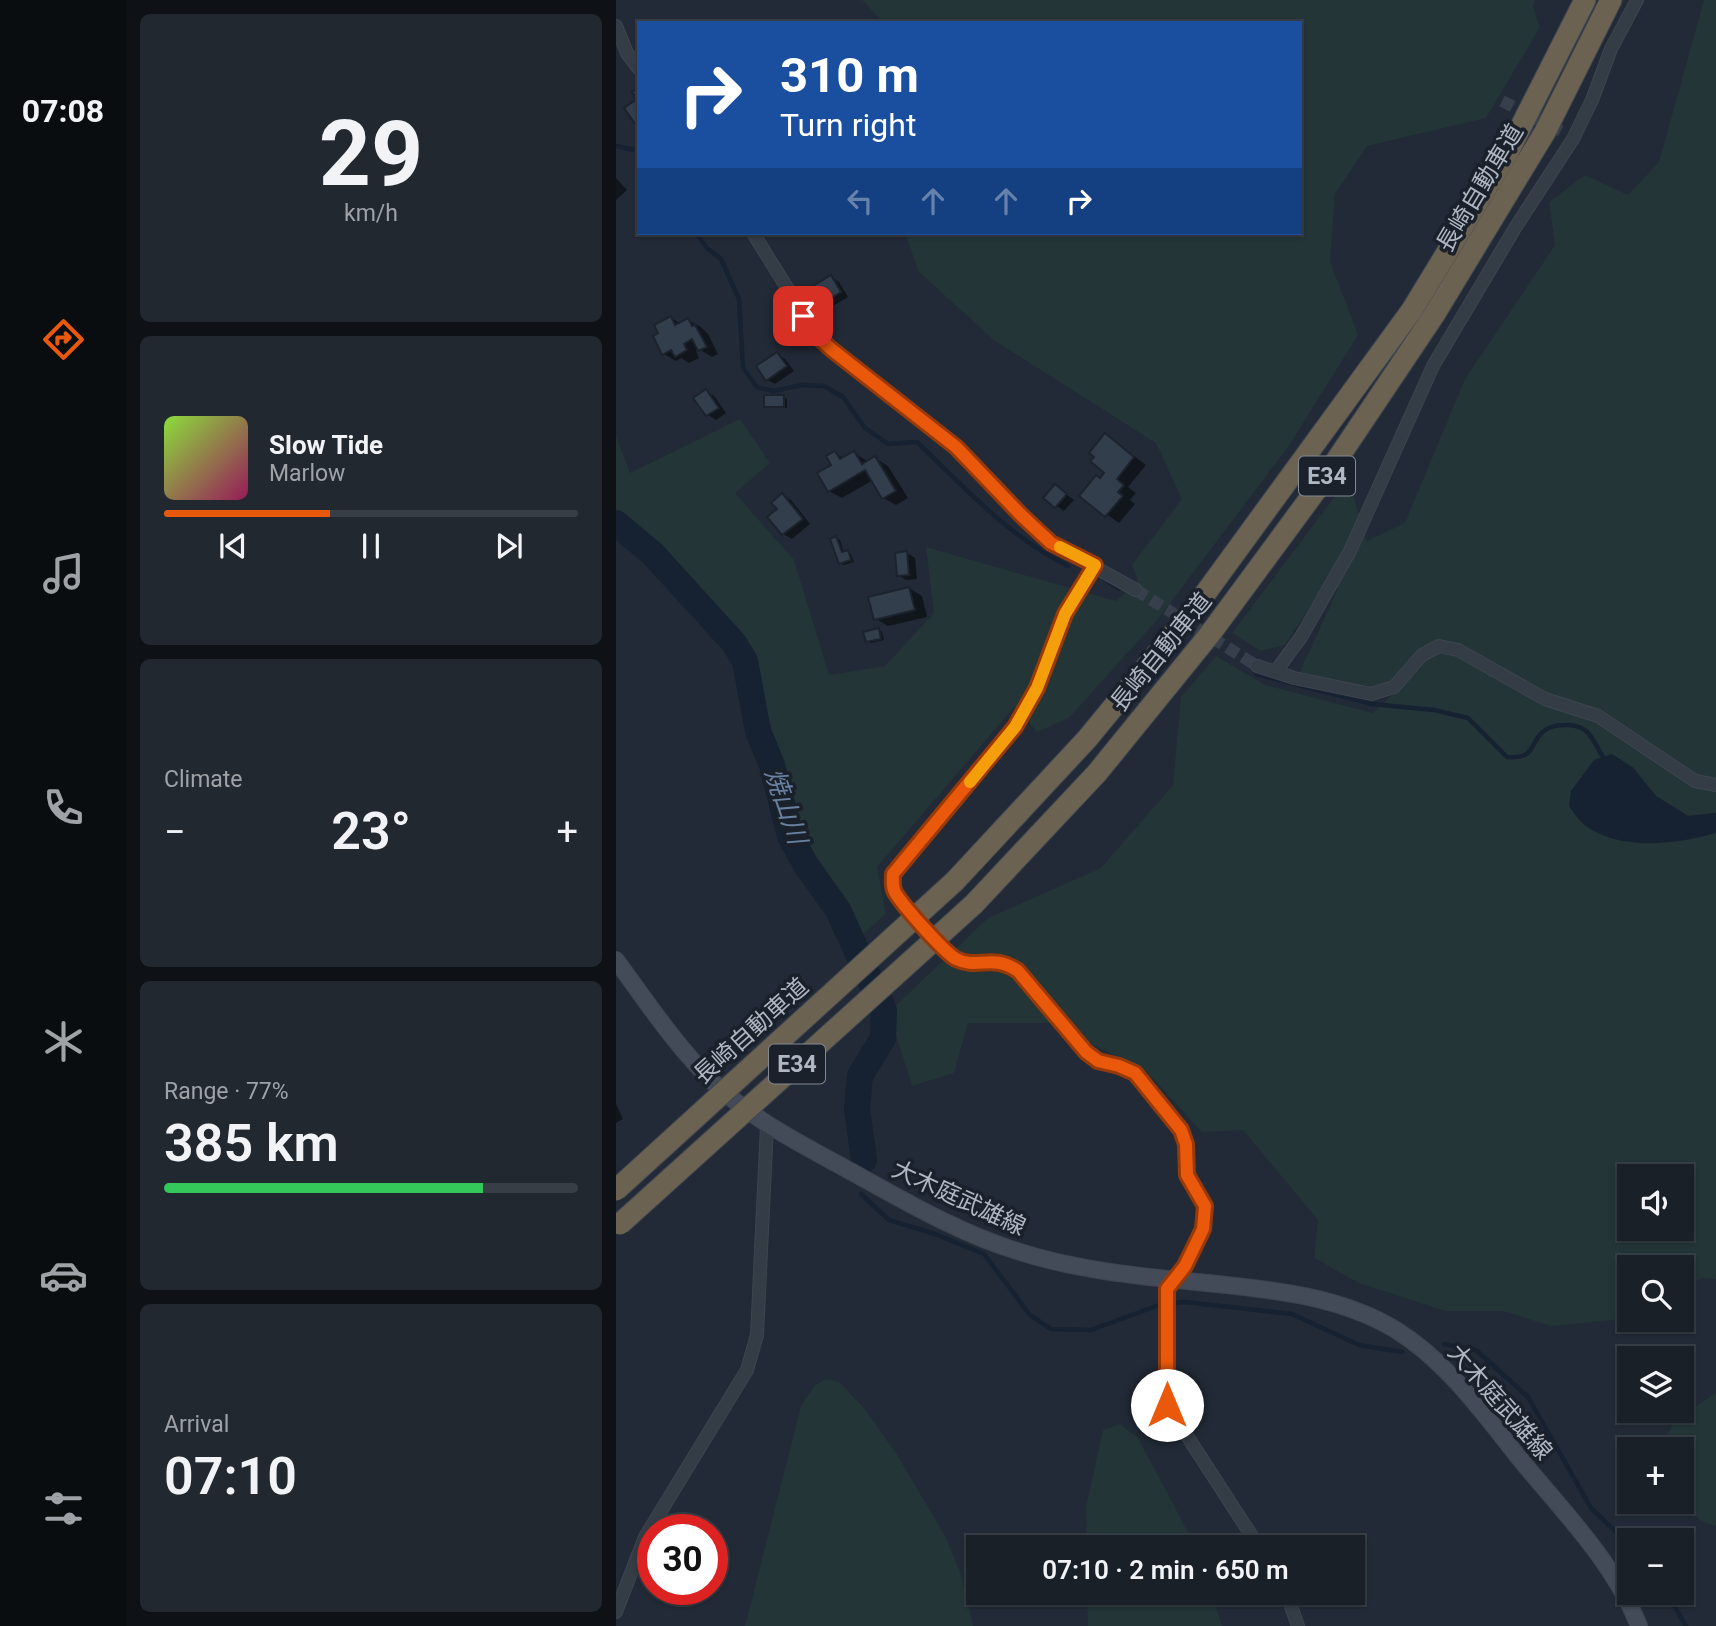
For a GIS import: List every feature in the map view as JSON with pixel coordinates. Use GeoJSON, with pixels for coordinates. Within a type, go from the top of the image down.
{"type":"FeatureCollection","features":[{"type":"Feature","properties":{"kind":"highway","name":"長崎自動車道"},"geometry":{"type":"LineString","coordinates":[[616,1190],[955,881],[1087,739],[1194,609],[1412,310],[1507,154],[1585,0]]}},
{"type":"Feature","properties":{"kind":"highway","name":"長崎自動車道"},"geometry":{"type":"LineString","coordinates":[[618,1225],[974,905],[1097,773],[1210,634],[1322,482],[1434,315],[1545,132],[1611,0]]}},
{"type":"Feature","properties":{"kind":"main road","name":"大木庭武雄線"},"geometry":{"type":"LineString","coordinates":[[616,960],[676,1042],[714,1083],[767,1125],[917,1208],[1018,1252],[1068,1266],[1259,1289],[1350,1307],[1396,1330],[1423,1350],[1465,1393],[1582,1534],[1611,1573],[1639,1626]]}},
{"type":"Feature","properties":{"kind":"street"},"geometry":{"type":"LineString","coordinates":[[1276,671],[1301,636],[1350,551],[1433,366],[1515,228],[1573,139],[1592,100],[1611,49],[1637,0]]}},
{"type":"Feature","properties":{"kind":"street"},"geometry":{"type":"LineString","coordinates":[[616,26],[626,53],[637,67]]}},
{"type":"Feature","properties":{"kind":"street"},"geometry":{"type":"LineString","coordinates":[[1561,131],[1573,139]]}},
{"type":"Feature","properties":{"kind":"street"},"geometry":{"type":"LineString","coordinates":[[754,235],[817,336],[956,447],[1051,543],[1136,590]]}},
{"type":"Feature","properties":{"kind":"street"},"geometry":{"type":"LineString","coordinates":[[1095,565],[1065,614],[1037,688],[1015,727],[893,874],[893,888],[902,904],[954,958],[969,963],[1006,962],[1018,971],[1086,1052],[1098,1061],[1135,1073],[1181,1130],[1186,1144],[1187,1175],[1205,1206],[1203,1229],[1185,1266],[1167,1289],[1167,1405],[1251,1535]]}},
{"type":"Feature","properties":{"kind":"street"},"geometry":{"type":"LineString","coordinates":[[1257,666],[1294,678],[1371,694],[1394,687],[1422,655],[1439,646],[1458,650],[1545,699],[1598,716],[1695,781],[1716,785]]}},
{"type":"Feature","properties":{"kind":"street"},"geometry":{"type":"LineString","coordinates":[[616,1612],[645,1537],[747,1370],[757,1335],[767,1125]]}},
{"type":"Feature","properties":{"kind":"street"},"geometry":{"type":"LineString","coordinates":[[1291,1605],[1298,1626]]}},
{"type":"Feature","properties":{"kind":"shaded area"},"geometry":{"type":"Polygon","coordinates":[[[862,0],[1535,0],[1533,7],[1540,27],[1486,118],[1367,146],[1335,194],[1330,261],[1358,335],[1288,447],[1158,619],[1069,718],[1037,732],[1015,706],[877,867],[886,914],[861,936],[806,853],[751,655],[644,532],[616,510],[616,436],[630,473],[740,419],[770,463],[735,493],[794,560],[829,675],[885,666],[934,613],[926,547],[1116,601],[1138,581],[1132,565],[1182,499],[1156,443],[995,341],[919,272],[906,235],[1302,235],[1302,21],[882,21],[862,0]]]}},
{"type":"Feature","properties":{"kind":"shaded area"},"geometry":{"type":"Polygon","coordinates":[[[1704,0],[1716,0],[1716,813],[1688,816],[1656,796],[1633,767],[1594,760],[1716,833],[1716,1279],[1703,1278],[1694,1282],[1694,1255],[1617,1255],[1617,1318],[1613,1320],[1551,1326],[1503,1311],[1445,1311],[1359,1283],[1314,1258],[1318,1220],[1243,1130],[1202,1132],[1146,1071],[1049,1023],[968,1023],[954,1073],[912,1086],[889,1012],[988,918],[1101,868],[1173,785],[1181,697],[1216,656],[1265,685],[1373,713],[1421,668],[1423,645],[1391,683],[1371,688],[1299,674],[1338,589],[1327,580],[1285,645],[1261,651],[1232,633],[1348,479],[1367,541],[1405,523],[1465,379],[1555,245],[1549,202],[1585,175],[1628,195],[1659,162],[1704,0]]]}},
{"type":"Feature","properties":{"kind":"shaded area"},"geometry":{"type":"Polygon","coordinates":[[[826,1379],[839,1382],[864,1408],[898,1456],[946,1538],[961,1575],[973,1626],[745,1626],[801,1406],[815,1385],[826,1379]]]}},
{"type":"Feature","properties":{"kind":"shaded area"},"geometry":{"type":"Polygon","coordinates":[[[1716,1393],[1716,1526],[1701,1521],[1694,1514],[1694,1437],[1666,1437],[1673,1423],[1694,1423],[1694,1407],[1716,1393]]]}},
{"type":"Feature","properties":{"kind":"shaded area"},"geometry":{"type":"Polygon","coordinates":[[[1120,1424],[1138,1438],[1190,1535],[1087,1535],[1086,1507],[1103,1430],[1120,1424]]]}},
{"type":"Feature","properties":{"kind":"shaded area"},"geometry":{"type":"Polygon","coordinates":[[[1087,1605],[1215,1605],[1222,1626],[1088,1626],[1087,1605]]]}},
{"type":"Feature","properties":{"kind":"water"},"geometry":{"type":"Polygon","coordinates":[[[1612,754],[1632,767],[1656,796],[1688,816],[1716,813],[1716,833],[1684,840],[1650,843],[1617,840],[1587,827],[1569,806],[1571,791],[1594,760],[1612,754]]]}},
{"type":"Feature","properties":{"kind":"building"},"geometry":{"type":"Polygon","coordinates":[[[637,99],[637,124],[636,125],[624,108],[637,99]]]}},
{"type":"Feature","properties":{"kind":"building"},"geometry":{"type":"Polygon","coordinates":[[[831,275],[841,292],[813,309],[803,292],[831,275]]]}},
{"type":"Feature","properties":{"kind":"building"},"geometry":{"type":"Polygon","coordinates":[[[671,316],[675,325],[688,318],[707,347],[698,351],[692,339],[684,344],[687,350],[675,357],[671,350],[662,355],[653,336],[658,333],[654,325],[671,316]]]}},
{"type":"Feature","properties":{"kind":"building"},"geometry":{"type":"Polygon","coordinates":[[[777,352],[787,366],[766,381],[756,366],[777,352]]]}},
{"type":"Feature","properties":{"kind":"building"},"geometry":{"type":"Polygon","coordinates":[[[706,389],[719,408],[706,416],[693,398],[706,389]]]}},
{"type":"Feature","properties":{"kind":"building"},"geometry":{"type":"Polygon","coordinates":[[[764,395],[784,395],[784,407],[764,407],[764,395]]]}},
{"type":"Feature","properties":{"kind":"building"},"geometry":{"type":"Polygon","coordinates":[[[1105,433],[1134,457],[1117,479],[1124,485],[1118,492],[1123,496],[1105,517],[1079,496],[1096,475],[1100,478],[1104,473],[1090,461],[1094,457],[1089,453],[1105,433]]]}},
{"type":"Feature","properties":{"kind":"building"},"geometry":{"type":"Polygon","coordinates":[[[835,451],[840,459],[854,451],[862,464],[875,456],[896,491],[882,499],[865,470],[828,492],[817,473],[831,465],[826,456],[835,451]]]}},
{"type":"Feature","properties":{"kind":"building"},"geometry":{"type":"Polygon","coordinates":[[[1055,484],[1067,494],[1055,508],[1043,498],[1055,484]]]}},
{"type":"Feature","properties":{"kind":"building"},"geometry":{"type":"Polygon","coordinates":[[[782,493],[803,519],[782,535],[767,517],[777,509],[771,503],[782,493]]]}},
{"type":"Feature","properties":{"kind":"building"},"geometry":{"type":"Polygon","coordinates":[[[836,536],[842,552],[848,550],[851,560],[839,564],[830,539],[836,536]]]}},
{"type":"Feature","properties":{"kind":"building"},"geometry":{"type":"Polygon","coordinates":[[[907,551],[909,575],[897,576],[895,553],[907,551]]]}},
{"type":"Feature","properties":{"kind":"building"},"geometry":{"type":"Polygon","coordinates":[[[909,587],[915,610],[874,620],[868,597],[909,587]]]}},
{"type":"Feature","properties":{"kind":"building"},"geometry":{"type":"Polygon","coordinates":[[[879,628],[881,639],[866,642],[863,632],[879,628]]]}},
{"type":"Feature","properties":{"kind":"waterway"},"geometry":{"type":"LineString","coordinates":[[616,146],[637,152]]}},
{"type":"Feature","properties":{"kind":"waterway"},"geometry":{"type":"LineString","coordinates":[[697,235],[707,248],[721,259],[739,299],[743,368],[757,387],[773,391],[802,385],[824,386],[843,397],[865,428],[888,444],[917,442],[1007,526],[1026,541],[1068,566]]}},
{"type":"Feature","properties":{"kind":"waterway","name":"焼山川"},"geometry":{"type":"LineString","coordinates":[[616,523],[653,554],[734,643],[745,661],[758,731],[772,765],[790,836],[806,865],[838,910],[884,1010],[883,1038],[860,1076],[857,1109],[864,1160]]}},
{"type":"Feature","properties":{"kind":"waterway"},"geometry":{"type":"LineString","coordinates":[[1104,579],[1119,589]]}},
{"type":"Feature","properties":{"kind":"waterway"},"geometry":{"type":"LineString","coordinates":[[1256,674],[1372,704],[1434,710],[1468,718],[1507,757],[1528,753],[1539,736],[1549,728],[1573,725],[1589,734],[1603,757]]}},
{"type":"Feature","properties":{"kind":"waterway"},"geometry":{"type":"LineString","coordinates":[[861,1194],[889,1220],[935,1234],[984,1254],[1030,1315],[1051,1329],[1091,1330],[1159,1305],[1185,1302],[1292,1314],[1359,1345],[1402,1352]]}},
{"type":"Feature","properties":{"kind":"waterway"},"geometry":{"type":"LineString","coordinates":[[1444,1344],[1476,1350],[1528,1397],[1591,1508],[1617,1533]]}},
{"type":"Feature","properties":{"kind":"waterway"},"geometry":{"type":"LineString","coordinates":[[1674,1605],[1686,1626]]}},
{"type":"Feature","properties":{"kind":"tunnel"},"geometry":{"type":"LineString","coordinates":[[1502,101],[1561,131]]}},
{"type":"Feature","properties":{"kind":"tunnel"},"geometry":{"type":"LineString","coordinates":[[1136,590],[1257,666]]}},
{"type":"Feature","properties":{"kind":"slow traffic"},"geometry":{"type":"LineString","coordinates":[[970,782],[1015,727],[1037,688],[1065,614],[1095,565],[1060,547]]}},
{"type":"Feature","properties":{"kind":"route"},"geometry":{"type":"LineString","coordinates":[[803,316],[817,336],[831,349],[956,447],[1051,543],[1095,565],[1065,614],[1037,688],[1015,727],[893,874],[893,888],[902,904],[954,958],[969,963],[1006,962],[1018,971],[1086,1052],[1098,1061],[1135,1073],[1181,1130],[1186,1144],[1187,1175],[1205,1206],[1203,1229],[1185,1266],[1167,1289],[1167,1405]]}}]}
